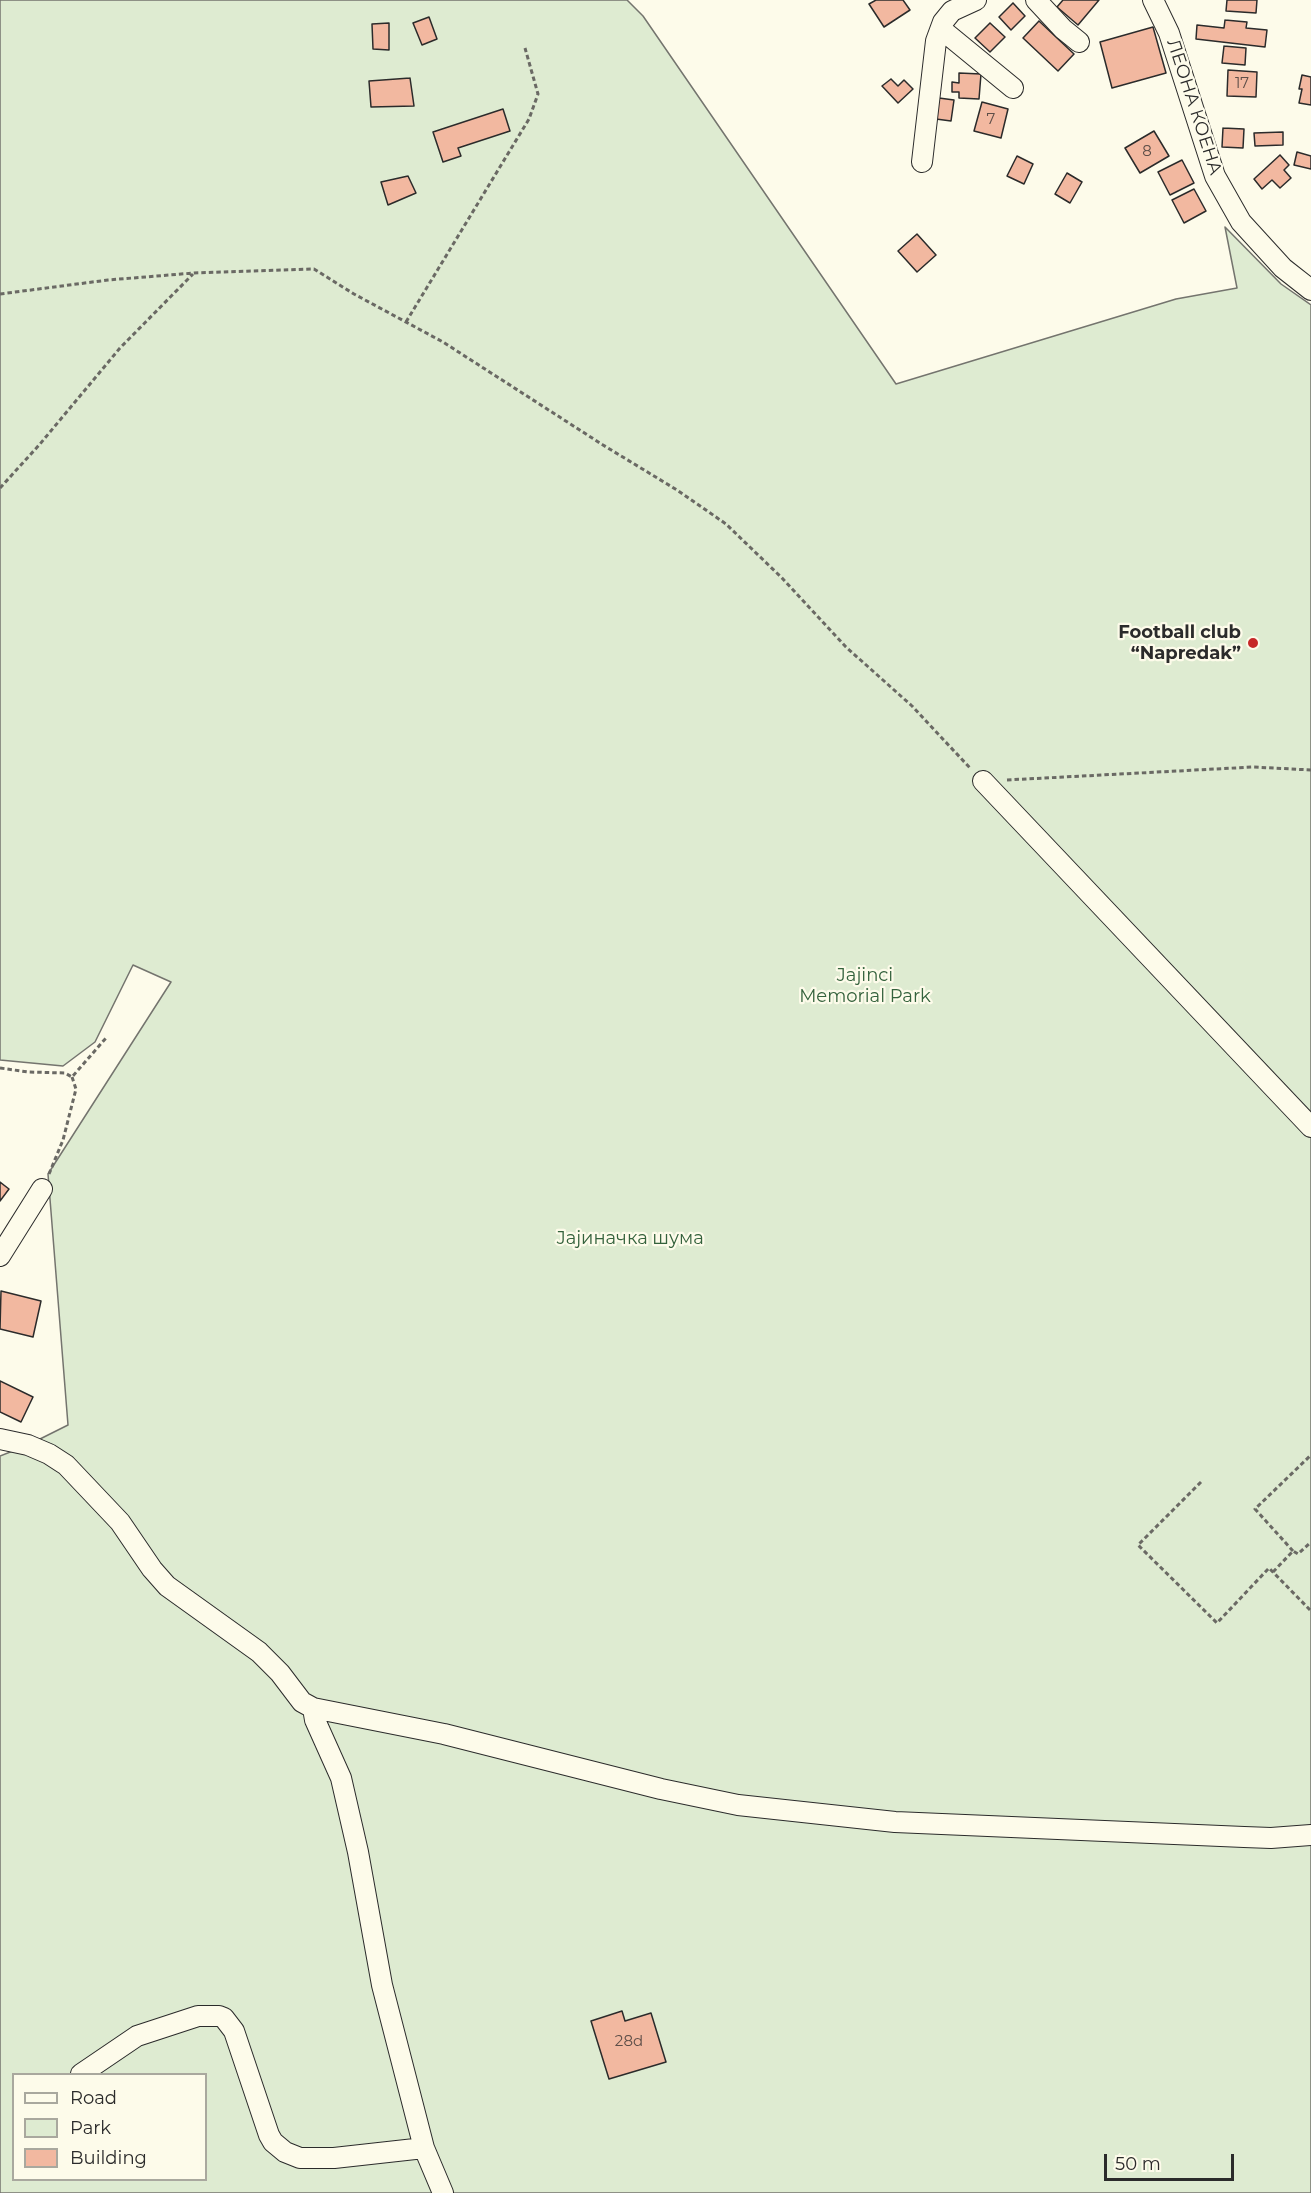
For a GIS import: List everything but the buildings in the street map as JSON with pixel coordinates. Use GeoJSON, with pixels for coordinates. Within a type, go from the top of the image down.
{"type":"FeatureCollection","features":[{"type":"Feature","properties":{"kind":"street"},"geometry":{"type":"LineString","coordinates":[[922,162],[934,54],[943,22],[952,11],[976,0]]}},
{"type":"Feature","properties":{"kind":"street"},"geometry":{"type":"LineString","coordinates":[[1036,0],[1063,29],[1079,42]]}},
{"type":"Feature","properties":{"kind":"street","name":"ЛЕОНА КОЕНА"},"geometry":{"type":"LineString","coordinates":[[1152,0],[1169,33],[1215,176],[1241,222],[1283,268],[1311,290]]}},
{"type":"Feature","properties":{"kind":"street"},"geometry":{"type":"LineString","coordinates":[[941,29],[1013,88]]}},
{"type":"Feature","properties":{"kind":"street"},"geometry":{"type":"LineString","coordinates":[[983,781],[1311,1127]]}},
{"type":"Feature","properties":{"kind":"street"},"geometry":{"type":"LineString","coordinates":[[0,1256],[42,1189]]}},
{"type":"Feature","properties":{"kind":"street"},"geometry":{"type":"LineString","coordinates":[[2,1439],[28,1445],[49,1454],[66,1466],[120,1522],[152,1569],[167,1586],[259,1652],[280,1673],[302,1702],[312,1708],[444,1734],[630,1782],[738,1805],[895,1822],[1199,1836],[1271,1838],[1311,1835]]}},
{"type":"Feature","properties":{"kind":"street"},"geometry":{"type":"LineString","coordinates":[[312,1708],[315,1720],[341,1778],[358,1852],[382,1986],[424,2148],[443,2193]]}},
{"type":"Feature","properties":{"kind":"street"},"geometry":{"type":"LineString","coordinates":[[82,2073],[137,2036],[198,2016],[219,2016],[224,2018],[234,2031],[268,2135],[285,2152],[300,2158],[334,2158],[424,2148]]}},
{"type":"Feature","properties":{"kind":"path"},"geometry":{"type":"LineString","coordinates":[[406,322],[529,119],[538,94],[525,48]]}},
{"type":"Feature","properties":{"kind":"path"},"geometry":{"type":"LineString","coordinates":[[0,294],[108,280],[194,273],[314,269],[443,342],[603,446],[677,490],[726,524],[782,578],[846,647],[912,706],[983,781],[1118,776],[1253,767],[1311,770]]}},
{"type":"Feature","properties":{"kind":"path"},"geometry":{"type":"LineString","coordinates":[[0,488],[120,348],[194,273]]}},
{"type":"Feature","properties":{"kind":"path"},"geometry":{"type":"LineString","coordinates":[[72,1077],[106,1038]]}},
{"type":"Feature","properties":{"kind":"path"},"geometry":{"type":"LineString","coordinates":[[0,1068],[28,1072],[65,1072],[72,1077],[76,1089],[63,1140],[42,1189]]}},
{"type":"Feature","properties":{"kind":"path"},"geometry":{"type":"LineString","coordinates":[[1311,1455],[1255,1509],[1298,1554],[1311,1542]]}},
{"type":"Feature","properties":{"kind":"path"},"geometry":{"type":"LineString","coordinates":[[1201,1482],[1138,1545],[1217,1623],[1269,1568],[1311,1611]]}},
{"type":"Feature","properties":{"kind":"path"},"geometry":{"type":"LineString","coordinates":[[1273,1572],[1293,1551]]}},
{"type":"Feature","properties":{"kind":"green space","name":"Јајиначка шума"},"geometry":{"type":"Polygon","coordinates":[[[0,0],[627,0],[643,16],[896,384],[1176,299],[1237,288],[1225,227],[1281,284],[1311,305],[1311,2193],[0,2193],[0,1456],[68,1425],[48,1174],[171,982],[133,965],[95,1042],[63,1066],[0,1060],[0,0]]]}},
{"type":"Feature","properties":{"kind":"place","name":"Football club “Napredak”"},"geometry":{"type":"Point","coordinates":[1253,643]}},
{"type":"Feature","properties":{"kind":"park label","name":"Jajinci Memorial Park"},"geometry":{"type":"Point","coordinates":[865,986]}}]}
